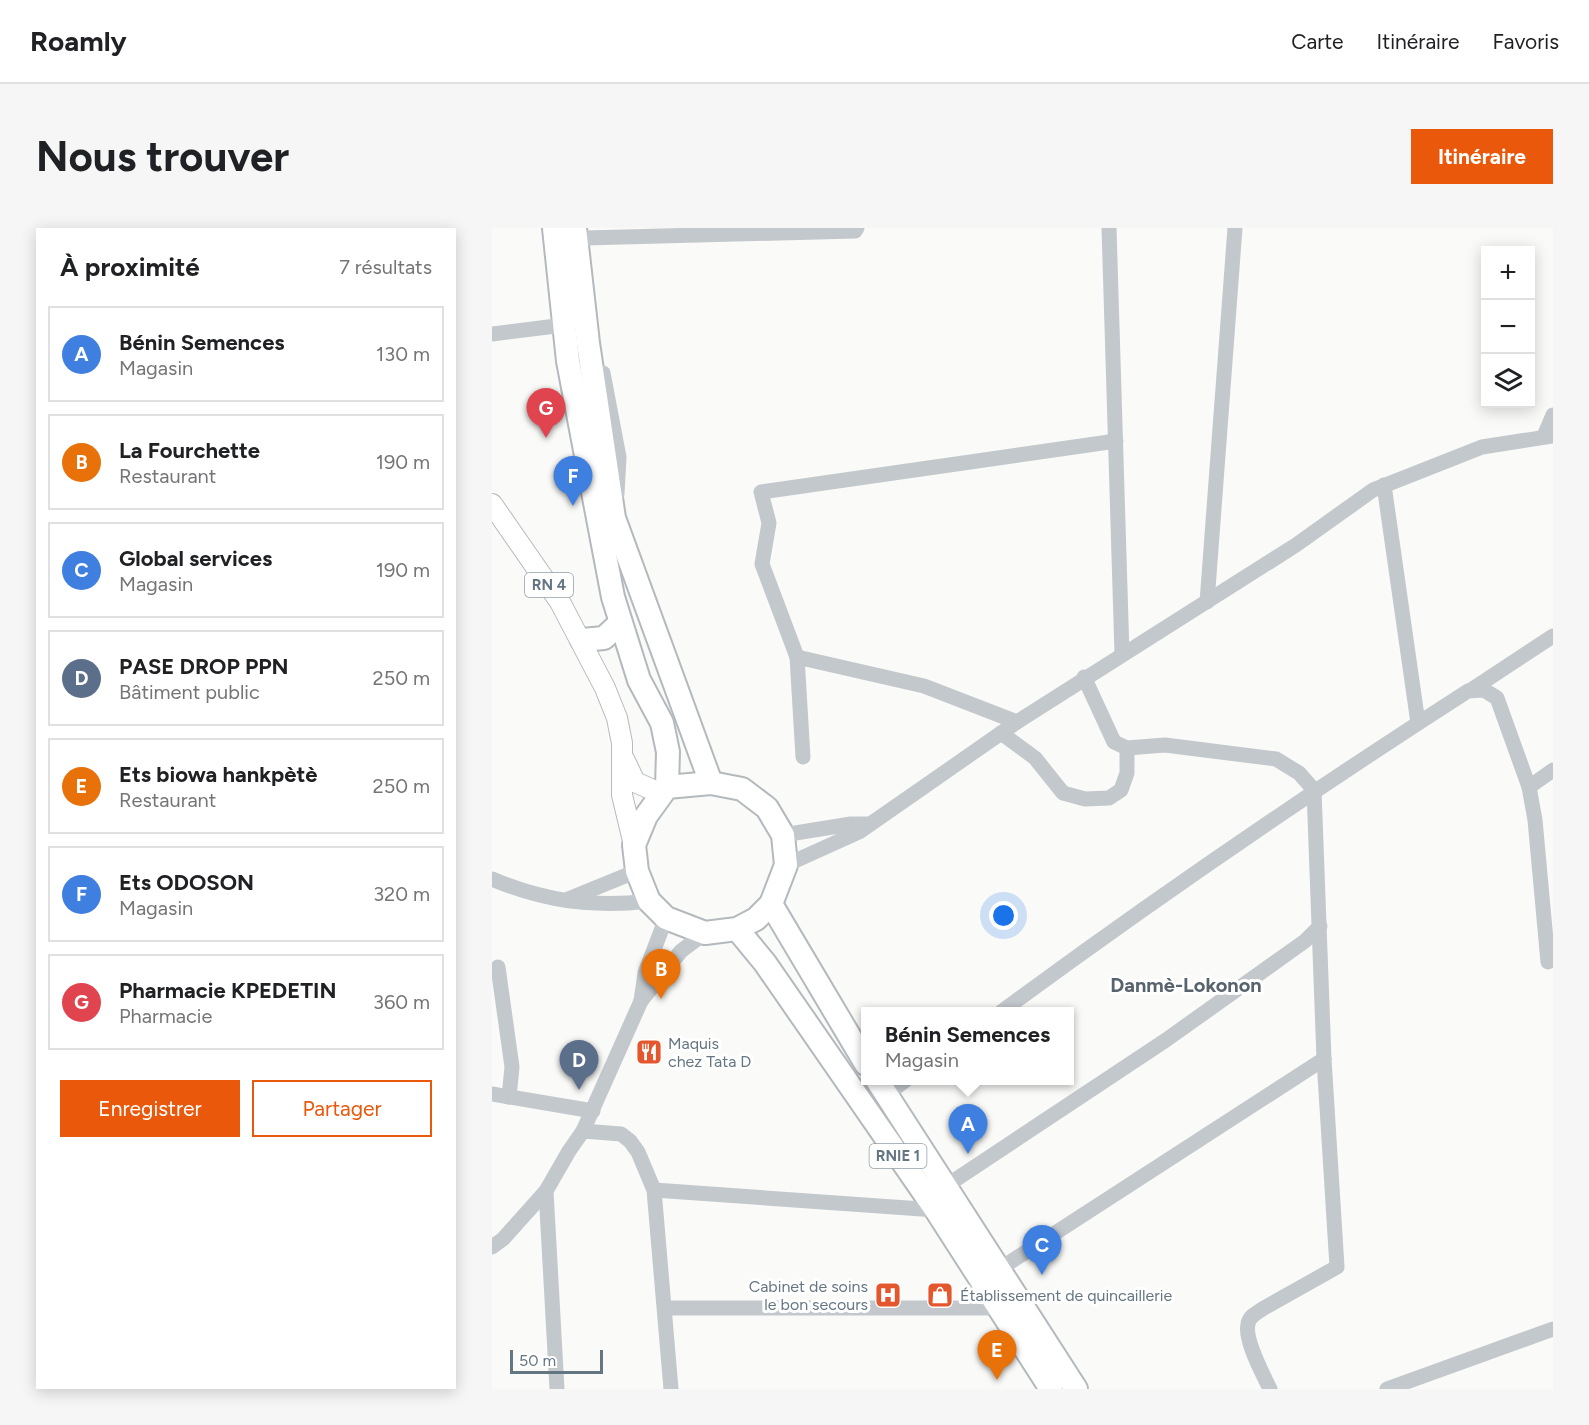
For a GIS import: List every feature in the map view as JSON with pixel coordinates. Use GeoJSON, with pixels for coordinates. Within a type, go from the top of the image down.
{"type":"FeatureCollection","features":[{"type":"Feature","properties":{"kind":"highway"},"geometry":{"type":"LineString","coordinates":[[554,228],[568,361],[620,623],[639,680],[662,723],[668,752],[665,790],[646,816],[634,845],[637,871],[649,901],[666,918],[705,933],[737,929],[756,919],[771,904],[786,866],[783,835],[767,808],[742,789],[711,783],[665,790]]}},
{"type":"Feature","properties":{"kind":"highway"},"geometry":{"type":"LineString","coordinates":[[582,231],[588,344],[614,518],[711,783]]}},
{"type":"Feature","properties":{"kind":"highway"},"geometry":{"type":"LineString","coordinates":[[582,640],[604,638],[620,623]]}},
{"type":"Feature","properties":{"kind":"highway"},"geometry":{"type":"LineString","coordinates":[[771,904],[861,1056]]}},
{"type":"Feature","properties":{"kind":"highway","name":"RNIE 1"},"geometry":{"type":"LineString","coordinates":[[737,929],[765,963],[936,1210],[1051,1389]]}},
{"type":"Feature","properties":{"kind":"highway","name":"RNIE 1"},"geometry":{"type":"LineString","coordinates":[[881,1088],[1076,1389]]}},
{"type":"Feature","properties":{"kind":"main road","name":"RN 4"},"geometry":{"type":"LineString","coordinates":[[492,504],[541,573],[582,640],[617,718],[622,795],[634,845]]}},
{"type":"Feature","properties":{"kind":"main road","name":"RN 4"},"geometry":{"type":"LineString","coordinates":[[621,753],[636,782],[665,790]]}},
{"type":"Feature","properties":{"kind":"street"},"geometry":{"type":"LineString","coordinates":[[582,231],[855,231],[857,228]]}},
{"type":"Feature","properties":{"kind":"street"},"geometry":{"type":"LineString","coordinates":[[1109,228],[1122,654]]}},
{"type":"Feature","properties":{"kind":"street"},"geometry":{"type":"LineString","coordinates":[[1207,602],[1235,228]]}},
{"type":"Feature","properties":{"kind":"street"},"geometry":{"type":"LineString","coordinates":[[492,334],[564,326]]}},
{"type":"Feature","properties":{"kind":"street"},"geometry":{"type":"LineString","coordinates":[[786,866],[847,838],[869,824],[1084,677],[1207,602],[1384,485],[1482,447],[1549,436],[1553,415]]}},
{"type":"Feature","properties":{"kind":"street"},"geometry":{"type":"LineString","coordinates":[[803,757],[797,657],[762,564],[769,523],[761,492],[1116,441]]}},
{"type":"Feature","properties":{"kind":"street"},"geometry":{"type":"LineString","coordinates":[[1384,485],[1418,723]]}},
{"type":"Feature","properties":{"kind":"street"},"geometry":{"type":"LineString","coordinates":[[1006,1007],[1119,925],[1314,790],[1553,636]]}},
{"type":"Feature","properties":{"kind":"street"},"geometry":{"type":"LineString","coordinates":[[797,657],[924,686],[1017,722]]}},
{"type":"Feature","properties":{"kind":"street"},"geometry":{"type":"LineString","coordinates":[[1084,677],[1114,742],[1127,748],[1164,745],[1276,759],[1299,773],[1314,790],[1324,1059],[1337,1267],[1264,1308],[1253,1315],[1248,1323],[1247,1335],[1270,1389]]}},
{"type":"Feature","properties":{"kind":"street"},"geometry":{"type":"LineString","coordinates":[[1468,691],[1484,690],[1497,698],[1529,787],[1535,820],[1548,962]]}},
{"type":"Feature","properties":{"kind":"street"},"geometry":{"type":"LineString","coordinates":[[1001,733],[1035,759],[1063,793],[1085,799],[1109,798],[1121,790],[1127,773],[1127,748]]}},
{"type":"Feature","properties":{"kind":"street"},"geometry":{"type":"LineString","coordinates":[[1529,787],[1553,770]]}},
{"type":"Feature","properties":{"kind":"street"},"geometry":{"type":"LineString","coordinates":[[783,835],[851,824],[869,824]]}},
{"type":"Feature","properties":{"kind":"street"},"geometry":{"type":"LineString","coordinates":[[564,901],[637,871]]}},
{"type":"Feature","properties":{"kind":"street"},"geometry":{"type":"LineString","coordinates":[[492,879],[549,900],[620,905],[649,901]]}},
{"type":"Feature","properties":{"kind":"street"},"geometry":{"type":"LineString","coordinates":[[641,1001],[645,973],[666,918]]}},
{"type":"Feature","properties":{"kind":"street"},"geometry":{"type":"LineString","coordinates":[[946,1186],[1166,1040],[1305,941],[1320,926]]}},
{"type":"Feature","properties":{"kind":"street"},"geometry":{"type":"LineString","coordinates":[[492,1247],[503,1239],[546,1191],[569,1150],[584,1131],[607,1073],[641,1001],[681,951],[705,933]]}},
{"type":"Feature","properties":{"kind":"street"},"geometry":{"type":"LineString","coordinates":[[498,967],[512,1066],[509,1097]]}},
{"type":"Feature","properties":{"kind":"street"},"geometry":{"type":"LineString","coordinates":[[999,1270],[1324,1059]]}},
{"type":"Feature","properties":{"kind":"street"},"geometry":{"type":"LineString","coordinates":[[492,1094],[593,1111]]}},
{"type":"Feature","properties":{"kind":"street"},"geometry":{"type":"LineString","coordinates":[[584,1131],[621,1134],[630,1141],[638,1152],[654,1190],[671,1389]]}},
{"type":"Feature","properties":{"kind":"street"},"geometry":{"type":"LineString","coordinates":[[654,1190],[936,1210]]}},
{"type":"Feature","properties":{"kind":"street"},"geometry":{"type":"LineString","coordinates":[[546,1191],[557,1389]]}},
{"type":"Feature","properties":{"kind":"street"},"geometry":{"type":"LineString","coordinates":[[665,1308],[999,1308]]}},
{"type":"Feature","properties":{"kind":"street"},"geometry":{"type":"LineString","coordinates":[[1387,1389],[1553,1329]]}},
{"type":"Feature","properties":{"kind":"place","name":"Pharmacie KPEDETIN"},"geometry":{"type":"Point","coordinates":[546,438]}},
{"type":"Feature","properties":{"kind":"place","name":"Ets ODOSON"},"geometry":{"type":"Point","coordinates":[573,506]}},
{"type":"Feature","properties":{"kind":"place","name":"La Fourchette"},"geometry":{"type":"Point","coordinates":[661,999]}},
{"type":"Feature","properties":{"kind":"place","name":"Maquis chez Tata D"},"geometry":{"type":"Point","coordinates":[649,1052]}},
{"type":"Feature","properties":{"kind":"place","name":"PASE DROP PPN"},"geometry":{"type":"Point","coordinates":[579,1090]}},
{"type":"Feature","properties":{"kind":"place","name":"Bénin Semences"},"geometry":{"type":"Point","coordinates":[968,1154]}},
{"type":"Feature","properties":{"kind":"place","name":"Global services"},"geometry":{"type":"Point","coordinates":[1042,1275]}},
{"type":"Feature","properties":{"kind":"place","name":"Cabinet de soins le bon secours"},"geometry":{"type":"Point","coordinates":[888,1295]}},
{"type":"Feature","properties":{"kind":"place","name":"Établissement de quincaillerie"},"geometry":{"type":"Point","coordinates":[940,1295]}},
{"type":"Feature","properties":{"kind":"place","name":"Ets biowa hankpètè"},"geometry":{"type":"Point","coordinates":[997,1380]}},
{"type":"Feature","properties":{"kind":"district","name":"Danmè-Lokonon"},"geometry":{"type":"Point","coordinates":[1186,985]}}]}
